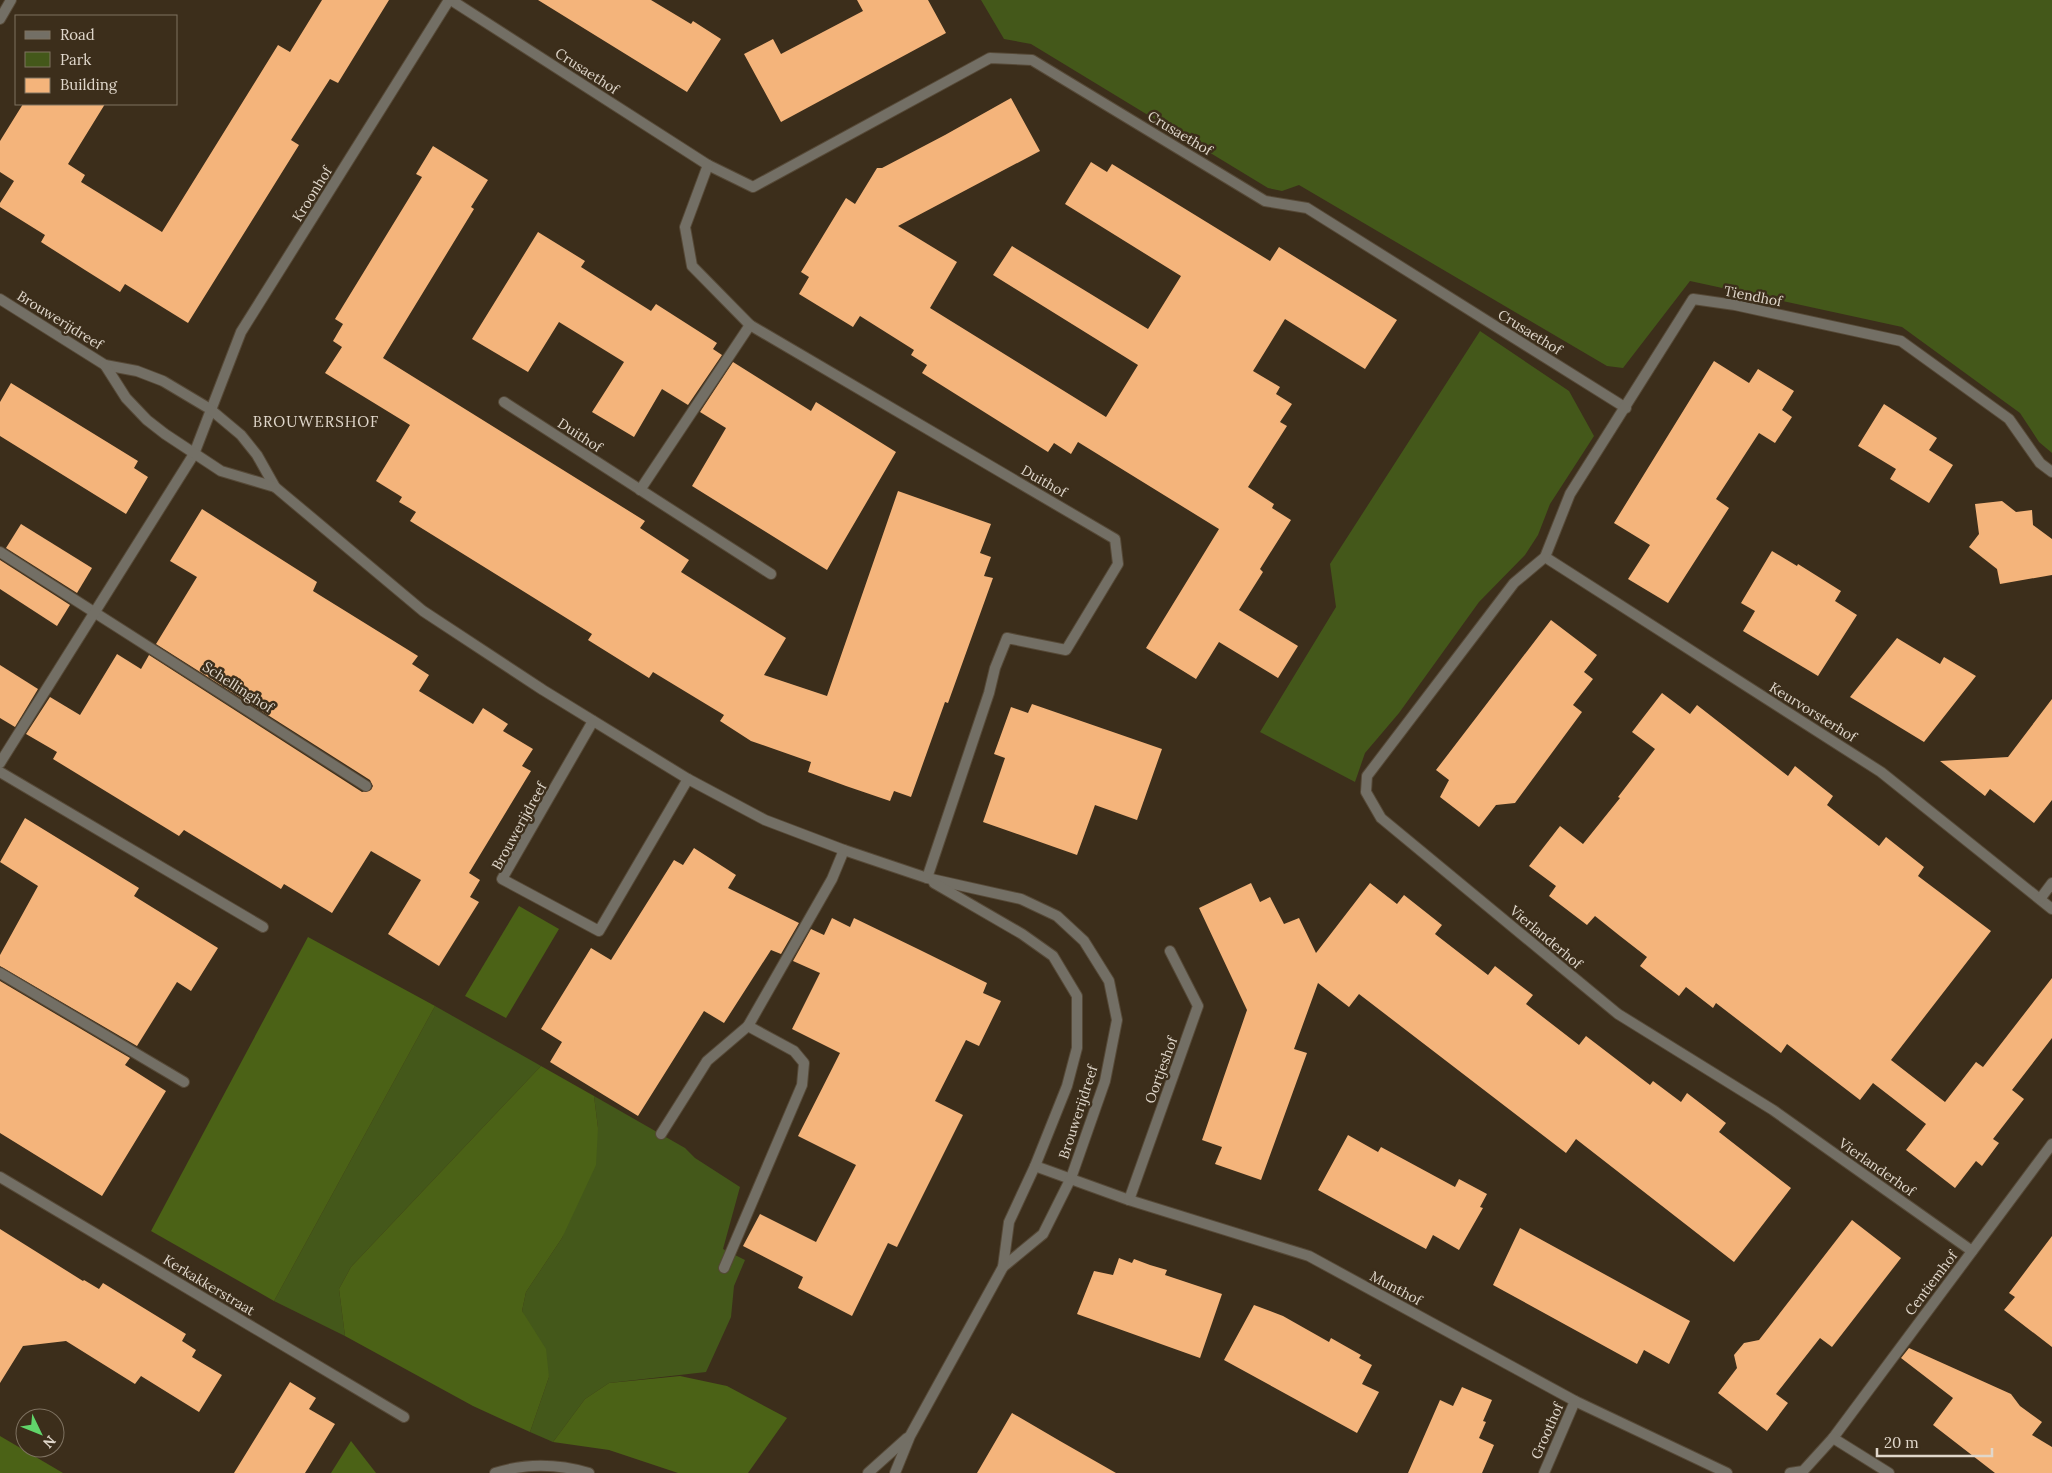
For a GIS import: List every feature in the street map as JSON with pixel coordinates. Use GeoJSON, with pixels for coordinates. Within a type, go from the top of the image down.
{"type":"FeatureCollection","features":[{"type":"Feature","properties":{"kind":"street"},"geometry":{"type":"LineString","coordinates":[[0,19],[11,0]]}},
{"type":"Feature","properties":{"kind":"street","name":"Crusaethof"},"geometry":{"type":"LineString","coordinates":[[450,0],[708,165],[753,187],[990,58],[1032,60],[1265,201],[1307,208],[1626,408]]}},
{"type":"Feature","properties":{"kind":"street","name":"Kroonhof"},"geometry":{"type":"LineString","coordinates":[[194,454],[241,332],[450,0]]}},
{"type":"Feature","properties":{"kind":"street"},"geometry":{"type":"LineString","coordinates":[[640,490],[750,325],[692,266],[685,227],[708,165]]}},
{"type":"Feature","properties":{"kind":"street","name":"Brouwerijdreef"},"geometry":{"type":"LineString","coordinates":[[0,299],[104,365],[137,371],[163,381],[210,409],[241,435],[257,455],[275,487],[423,611],[593,721],[688,779],[765,820],[844,850],[927,878],[1021,899],[1057,916],[1084,941],[1109,981],[1117,1020],[1105,1081],[1071,1178],[1043,1234],[1003,1268],[910,1436],[895,1473]]}},
{"type":"Feature","properties":{"kind":"street","name":"Tiendhof"},"geometry":{"type":"LineString","coordinates":[[1544,557],[1570,494],[1693,300],[1735,306],[1901,341],[2009,419],[2040,463],[2052,472]]}},
{"type":"Feature","properties":{"kind":"street","name":"Duithof"},"geometry":{"type":"LineString","coordinates":[[750,325],[1115,539],[1118,564],[1066,650],[1007,638],[995,668],[989,693],[927,878]]}},
{"type":"Feature","properties":{"kind":"street","name":"Brouwerijdreef"},"geometry":{"type":"LineString","coordinates":[[104,365],[126,398],[147,420],[194,454],[221,471],[275,487]]}},
{"type":"Feature","properties":{"kind":"street","name":"Duithof"},"geometry":{"type":"LineString","coordinates":[[504,402],[771,574]]}},
{"type":"Feature","properties":{"kind":"street"},"geometry":{"type":"LineString","coordinates":[[0,763],[194,454]]}},
{"type":"Feature","properties":{"kind":"street","name":"Schellinghof"},"geometry":{"type":"LineString","coordinates":[[0,552],[366,786]]}},
{"type":"Feature","properties":{"kind":"street","name":"Keurvorsterhof"},"geometry":{"type":"LineString","coordinates":[[1544,557],[1882,772],[2052,909]]}},
{"type":"Feature","properties":{"kind":"street","name":"Vierlanderhof"},"geometry":{"type":"LineString","coordinates":[[1544,557],[1514,583],[1367,776],[1366,792],[1381,818],[1618,1014],[1773,1110],[1972,1251]]}},
{"type":"Feature","properties":{"kind":"street","name":"Brouwerijdreef"},"geometry":{"type":"LineString","coordinates":[[593,721],[502,879],[599,931],[688,779]]}},
{"type":"Feature","properties":{"kind":"street"},"geometry":{"type":"LineString","coordinates":[[0,772],[263,927]]}},
{"type":"Feature","properties":{"kind":"street"},"geometry":{"type":"LineString","coordinates":[[661,1134],[707,1061],[748,1026],[832,879],[844,850]]}},
{"type":"Feature","properties":{"kind":"street","name":"Brouwerijdreef"},"geometry":{"type":"LineString","coordinates":[[927,878],[1022,934],[1053,956],[1077,996],[1077,1048],[1067,1086],[1035,1166],[1009,1222],[1003,1268]]}},
{"type":"Feature","properties":{"kind":"street"},"geometry":{"type":"LineString","coordinates":[[2040,899],[2052,883]]}},
{"type":"Feature","properties":{"kind":"street","name":"Oortjeshof"},"geometry":{"type":"LineString","coordinates":[[1129,1200],[1198,1006],[1170,951]]}},
{"type":"Feature","properties":{"kind":"street"},"geometry":{"type":"LineString","coordinates":[[0,973],[184,1082]]}},
{"type":"Feature","properties":{"kind":"street"},"geometry":{"type":"LineString","coordinates":[[724,1268],[802,1085],[804,1063],[794,1051],[748,1026]]}},
{"type":"Feature","properties":{"kind":"street","name":"Centiemhof"},"geometry":{"type":"LineString","coordinates":[[1833,1438],[2052,1144]]}},
{"type":"Feature","properties":{"kind":"street","name":"Munthof"},"geometry":{"type":"LineString","coordinates":[[1035,1166],[1129,1200],[1309,1256],[1575,1400],[1727,1473]]}},
{"type":"Feature","properties":{"kind":"street","name":"Kerkakkerstraat"},"geometry":{"type":"LineString","coordinates":[[0,1177],[404,1417]]}},
{"type":"Feature","properties":{"kind":"street","name":"Groothof"},"geometry":{"type":"LineString","coordinates":[[1544,1473],[1575,1400]]}},
{"type":"Feature","properties":{"kind":"street","name":"Brouwerijdreef"},"geometry":{"type":"LineString","coordinates":[[868,1473],[910,1436]]}},
{"type":"Feature","properties":{"kind":"street"},"geometry":{"type":"LineString","coordinates":[[1790,1473],[1803,1471],[1833,1438],[1889,1473]]}},
{"type":"Feature","properties":{"kind":"street"},"geometry":{"type":"LineString","coordinates":[[495,1473],[514,1467],[565,1466],[589,1473]]}},
{"type":"Feature","properties":{"kind":"green space"},"geometry":{"type":"Polygon","coordinates":[[[981,0],[2052,0],[2052,453],[2039,442],[2020,413],[1902,327],[1690,281],[1623,368],[1607,366],[1299,185],[1282,191],[1268,188],[1031,44],[1004,39],[981,0]]]}},
{"type":"Feature","properties":{"kind":"green space"},"geometry":{"type":"Polygon","coordinates":[[[1480,331],[1569,391],[1594,436],[1550,504],[1538,535],[1525,555],[1479,602],[1399,713],[1365,753],[1355,782],[1260,732],[1336,607],[1330,564],[1480,331]]]}},
{"type":"Feature","properties":{"kind":"green space"},"geometry":{"type":"Polygon","coordinates":[[[519,906],[559,929],[506,1018],[465,996],[519,906]]]}},
{"type":"Feature","properties":{"kind":"green space"},"geometry":{"type":"Polygon","coordinates":[[[308,937],[435,1006],[274,1301],[151,1231],[308,937]]]}},
{"type":"Feature","properties":{"kind":"green space"},"geometry":{"type":"Polygon","coordinates":[[[435,1006],[541,1066],[351,1267],[339,1289],[345,1336],[274,1301],[435,1006]]]}},
{"type":"Feature","properties":{"kind":"green space"},"geometry":{"type":"Polygon","coordinates":[[[541,1066],[594,1096],[598,1128],[596,1165],[562,1238],[526,1292],[522,1311],[546,1349],[549,1377],[530,1432],[473,1406],[345,1336],[339,1289],[351,1267],[541,1066]]]}},
{"type":"Feature","properties":{"kind":"green space"},"geometry":{"type":"Polygon","coordinates":[[[594,1096],[685,1148],[695,1158],[740,1187],[723,1249],[745,1260],[734,1286],[731,1317],[706,1372],[609,1383],[585,1399],[553,1442],[530,1432],[549,1377],[522,1311],[526,1292],[562,1238],[598,1128],[594,1096]]]}},
{"type":"Feature","properties":{"kind":"green space"},"geometry":{"type":"Polygon","coordinates":[[[680,1376],[727,1386],[787,1418],[748,1473],[678,1473],[609,1450],[553,1442],[585,1399],[609,1383],[680,1376]]]}},
{"type":"Feature","properties":{"kind":"green space"},"geometry":{"type":"Polygon","coordinates":[[[0,1436],[15,1445],[15,1458],[37,1458],[63,1473],[0,1473],[0,1436]]]}},
{"type":"Feature","properties":{"kind":"green space"},"geometry":{"type":"Polygon","coordinates":[[[351,1441],[376,1473],[331,1473],[351,1441]]]}},
{"type":"Feature","properties":{"kind":"building"},"geometry":{"type":"Polygon","coordinates":[[[322,0],[389,0],[338,83],[330,79],[291,140],[299,145],[188,323],[125,284],[120,292],[41,242],[45,235],[0,207],[0,203],[14,181],[0,172],[0,141],[22,105],[104,105],[68,164],[85,175],[81,182],[162,232],[278,45],[290,52],[322,0]]]}},
{"type":"Feature","properties":{"kind":"building"},"geometry":{"type":"Polygon","coordinates":[[[538,0],[651,0],[691,24],[693,21],[721,39],[687,92],[538,0]]]}},
{"type":"Feature","properties":{"kind":"building"},"geometry":{"type":"Polygon","coordinates":[[[857,0],[928,0],[946,33],[781,122],[744,54],[773,39],[781,54],[863,11],[857,0]]]}},
{"type":"Feature","properties":{"kind":"building"},"geometry":{"type":"Polygon","coordinates":[[[1011,98],[1040,151],[898,226],[957,262],[930,308],[1106,417],[1138,365],[993,275],[1012,246],[1148,329],[1181,276],[1065,204],[1091,162],[1107,172],[1112,164],[1270,261],[1279,247],[1397,320],[1365,369],[1285,319],[1253,371],[1280,387],[1276,394],[1292,404],[1280,422],[1287,426],[1248,487],[1274,504],[1272,508],[1291,520],[1260,569],[1263,572],[1239,610],[1298,646],[1278,678],[1219,642],[1196,679],[1146,648],[1219,529],[1078,442],[1071,454],[1054,443],[1048,452],[922,373],[927,365],[911,355],[914,350],[860,316],[853,327],[799,294],[809,277],[801,272],[846,198],[855,204],[877,168],[882,168],[1011,98]]]}},
{"type":"Feature","properties":{"kind":"building"},"geometry":{"type":"Polygon","coordinates":[[[433,146],[488,180],[471,207],[474,209],[383,358],[645,521],[640,528],[689,560],[681,572],[786,638],[764,675],[827,696],[898,491],[991,524],[980,553],[991,557],[984,576],[993,578],[948,703],[945,702],[911,797],[894,791],[890,801],[846,786],[808,772],[811,762],[751,741],[720,721],[724,715],[653,672],[649,678],[588,640],[592,634],[410,521],[416,512],[399,502],[402,497],[376,481],[410,425],[325,373],[342,347],[333,341],[343,324],[335,319],[422,177],[416,174],[433,146]]]}},
{"type":"Feature","properties":{"kind":"building"},"geometry":{"type":"Polygon","coordinates":[[[538,232],[585,261],[581,267],[651,311],[656,304],[717,343],[713,349],[722,355],[688,405],[662,389],[634,437],[592,412],[624,362],[559,322],[528,372],[472,339],[538,232]]]}},
{"type":"Feature","properties":{"kind":"building"},"geometry":{"type":"Polygon","coordinates":[[[1714,361],[1749,383],[1758,369],[1794,391],[1782,410],[1792,417],[1775,443],[1759,433],[1716,499],[1729,508],[1668,603],[1628,579],[1650,545],[1614,523],[1714,361]]]}},
{"type":"Feature","properties":{"kind":"building"},"geometry":{"type":"Polygon","coordinates":[[[733,362],[811,411],[816,402],[896,452],[827,570],[692,486],[726,428],[700,412],[733,362]]]}},
{"type":"Feature","properties":{"kind":"building"},"geometry":{"type":"Polygon","coordinates":[[[11,383],[138,461],[134,468],[148,477],[126,514],[0,436],[0,402],[11,383]]]}},
{"type":"Feature","properties":{"kind":"building"},"geometry":{"type":"Polygon","coordinates":[[[1884,404],[1937,438],[1929,450],[1953,465],[1929,503],[1890,479],[1896,469],[1858,446],[1884,404]]]}},
{"type":"Feature","properties":{"kind":"building"},"geometry":{"type":"Polygon","coordinates":[[[2002,501],[2016,512],[2032,510],[2033,525],[2052,539],[2052,575],[2000,584],[1997,569],[1969,547],[1979,534],[1975,504],[2002,501]]]}},
{"type":"Feature","properties":{"kind":"building"},"geometry":{"type":"Polygon","coordinates":[[[202,509],[317,582],[313,591],[418,656],[412,664],[429,675],[419,691],[473,724],[483,708],[508,724],[503,731],[533,749],[522,766],[531,771],[469,873],[480,880],[470,897],[479,902],[439,966],[388,934],[421,880],[371,851],[332,913],[284,884],[281,889],[184,830],[179,836],[53,759],[57,752],[26,734],[50,697],[80,715],[117,654],[141,669],[149,655],[362,792],[371,790],[373,786],[370,780],[156,644],[197,577],[170,561],[202,509]]]}},
{"type":"Feature","properties":{"kind":"building"},"geometry":{"type":"Polygon","coordinates":[[[21,524],[92,568],[77,593],[6,548],[21,524]]]}},
{"type":"Feature","properties":{"kind":"building"},"geometry":{"type":"Polygon","coordinates":[[[1772,551],[1797,566],[1798,564],[1841,591],[1835,601],[1857,615],[1818,676],[1743,631],[1755,611],[1741,603],[1772,551]]]}},
{"type":"Feature","properties":{"kind":"building"},"geometry":{"type":"Polygon","coordinates":[[[0,560],[70,605],[57,626],[0,589],[0,560]]]}},
{"type":"Feature","properties":{"kind":"building"},"geometry":{"type":"Polygon","coordinates":[[[1551,620],[1597,655],[1584,672],[1593,679],[1573,705],[1582,712],[1515,803],[1496,805],[1479,827],[1440,797],[1449,780],[1436,770],[1551,620]]]}},
{"type":"Feature","properties":{"kind":"building"},"geometry":{"type":"Polygon","coordinates":[[[1897,638],[1940,664],[1944,657],[1976,676],[1924,742],[1850,697],[1897,638]]]}},
{"type":"Feature","properties":{"kind":"building"},"geometry":{"type":"Polygon","coordinates":[[[0,665],[38,689],[15,727],[0,718],[0,665]]]}},
{"type":"Feature","properties":{"kind":"building"},"geometry":{"type":"Polygon","coordinates":[[[1662,693],[1690,714],[1697,705],[1788,776],[1795,766],[1833,796],[1827,805],[1879,846],[1886,837],[1924,867],[1918,876],[1991,931],[1891,1060],[1945,1102],[1976,1062],[1983,1067],[2052,978],[2052,1038],[2012,1090],[2024,1099],[1993,1139],[1999,1143],[1982,1166],[1976,1161],[1955,1188],[1906,1150],[1926,1124],[1873,1083],[1860,1100],[1787,1044],[1781,1053],[1716,1003],[1713,1008],[1686,987],[1679,996],[1640,966],[1647,957],[1595,916],[1587,925],[1549,896],[1556,886],[1529,866],[1560,826],[1583,844],[1620,798],[1618,797],[1655,749],[1632,732],[1662,693]]]}},
{"type":"Feature","properties":{"kind":"building"},"geometry":{"type":"Polygon","coordinates":[[[2052,699],[2052,800],[2034,823],[1990,789],[1985,796],[1940,761],[2008,757],[2052,699]]]}},
{"type":"Feature","properties":{"kind":"building"},"geometry":{"type":"Polygon","coordinates":[[[1032,704],[1162,749],[1137,820],[1095,805],[1077,855],[983,822],[1005,758],[994,754],[1011,707],[1028,713],[1032,704]]]}},
{"type":"Feature","properties":{"kind":"building"},"geometry":{"type":"Polygon","coordinates":[[[25,818],[139,888],[134,896],[218,948],[191,991],[177,982],[137,1046],[0,966],[0,955],[38,886],[0,862],[25,818]]]}},
{"type":"Feature","properties":{"kind":"building"},"geometry":{"type":"Polygon","coordinates":[[[694,848],[736,875],[728,888],[799,923],[781,954],[771,950],[724,1023],[704,1011],[638,1116],[550,1062],[562,1042],[541,1029],[591,948],[611,960],[674,860],[683,865],[694,848]]]}},
{"type":"Feature","properties":{"kind":"building"},"geometry":{"type":"Polygon","coordinates":[[[1251,883],[1260,902],[1270,897],[1284,924],[1299,918],[1316,953],[1370,883],[1397,904],[1404,895],[1442,925],[1435,934],[1488,975],[1495,966],[1533,995],[1526,1004],[1579,1045],[1586,1036],[1650,1085],[1653,1081],[1681,1102],[1687,1093],[1726,1123],[1719,1132],[1791,1188],[1734,1262],[1576,1139],[1566,1153],[1359,994],[1349,1007],[1318,983],[1294,1049],[1307,1053],[1261,1180],[1215,1164],[1222,1147],[1202,1140],[1247,1010],[1199,908],[1251,883]]]}},
{"type":"Feature","properties":{"kind":"building"},"geometry":{"type":"Polygon","coordinates":[[[832,918],[850,927],[854,918],[920,950],[987,983],[983,993],[1001,1001],[979,1046],[966,1040],[935,1101],[963,1115],[897,1247],[888,1243],[852,1316],[798,1288],[803,1277],[743,1246],[760,1214],[816,1242],[856,1165],[798,1136],[840,1053],[792,1029],[820,973],[793,961],[811,929],[824,935],[832,918]]]}},
{"type":"Feature","properties":{"kind":"building"},"geometry":{"type":"Polygon","coordinates":[[[0,981],[130,1058],[125,1065],[166,1091],[102,1196],[0,1133],[0,981]]]}},
{"type":"Feature","properties":{"kind":"building"},"geometry":{"type":"Polygon","coordinates":[[[1348,1135],[1378,1152],[1381,1147],[1455,1187],[1459,1179],[1487,1194],[1480,1207],[1483,1208],[1459,1250],[1433,1235],[1426,1249],[1318,1190],[1348,1135]]]}},
{"type":"Feature","properties":{"kind":"building"},"geometry":{"type":"Polygon","coordinates":[[[1852,1220],[1901,1258],[1832,1347],[1820,1338],[1776,1394],[1788,1403],[1767,1431],[1718,1393],[1737,1368],[1734,1355],[1744,1343],[1759,1340],[1852,1220]]]}},
{"type":"Feature","properties":{"kind":"building"},"geometry":{"type":"Polygon","coordinates":[[[1520,1228],[1690,1321],[1669,1364],[1644,1350],[1637,1364],[1493,1285],[1520,1228]]]}},
{"type":"Feature","properties":{"kind":"building"},"geometry":{"type":"Polygon","coordinates":[[[0,1229],[83,1281],[99,1289],[103,1283],[186,1334],[182,1341],[196,1350],[192,1357],[222,1375],[199,1412],[141,1376],[135,1384],[66,1341],[23,1346],[0,1383],[0,1229]]]}},
{"type":"Feature","properties":{"kind":"building"},"geometry":{"type":"Polygon","coordinates":[[[2052,1236],[2052,1347],[2004,1310],[2015,1297],[2009,1293],[2052,1236]]]}},
{"type":"Feature","properties":{"kind":"building"},"geometry":{"type":"Polygon","coordinates":[[[1119,1258],[1132,1263],[1134,1259],[1167,1270],[1165,1275],[1222,1294],[1200,1358],[1077,1314],[1094,1271],[1113,1275],[1119,1258]]]}},
{"type":"Feature","properties":{"kind":"building"},"geometry":{"type":"Polygon","coordinates":[[[1254,1305],[1283,1316],[1329,1342],[1331,1338],[1361,1355],[1359,1358],[1372,1365],[1362,1384],[1379,1392],[1357,1433],[1224,1360],[1254,1305]]]}},
{"type":"Feature","properties":{"kind":"building"},"geometry":{"type":"Polygon","coordinates":[[[1909,1348],[2011,1394],[2020,1406],[2042,1422],[2032,1435],[2052,1447],[2052,1473],[1995,1473],[1933,1425],[1953,1398],[1901,1358],[1909,1348]]]}},
{"type":"Feature","properties":{"kind":"building"},"geometry":{"type":"Polygon","coordinates":[[[290,1382],[316,1398],[309,1409],[335,1424],[305,1473],[234,1473],[290,1382]]]}},
{"type":"Feature","properties":{"kind":"building"},"geometry":{"type":"Polygon","coordinates":[[[1462,1387],[1492,1400],[1483,1421],[1486,1422],[1479,1438],[1494,1445],[1482,1473],[1408,1473],[1440,1400],[1453,1406],[1462,1387]]]}},
{"type":"Feature","properties":{"kind":"building"},"geometry":{"type":"Polygon","coordinates":[[[1012,1413],[1060,1441],[1116,1473],[977,1473],[1012,1413]]]}},
{"type":"Feature","properties":{"kind":"district","name":"BROUWERSHOF"},"geometry":{"type":"Point","coordinates":[316,421]}}]}
